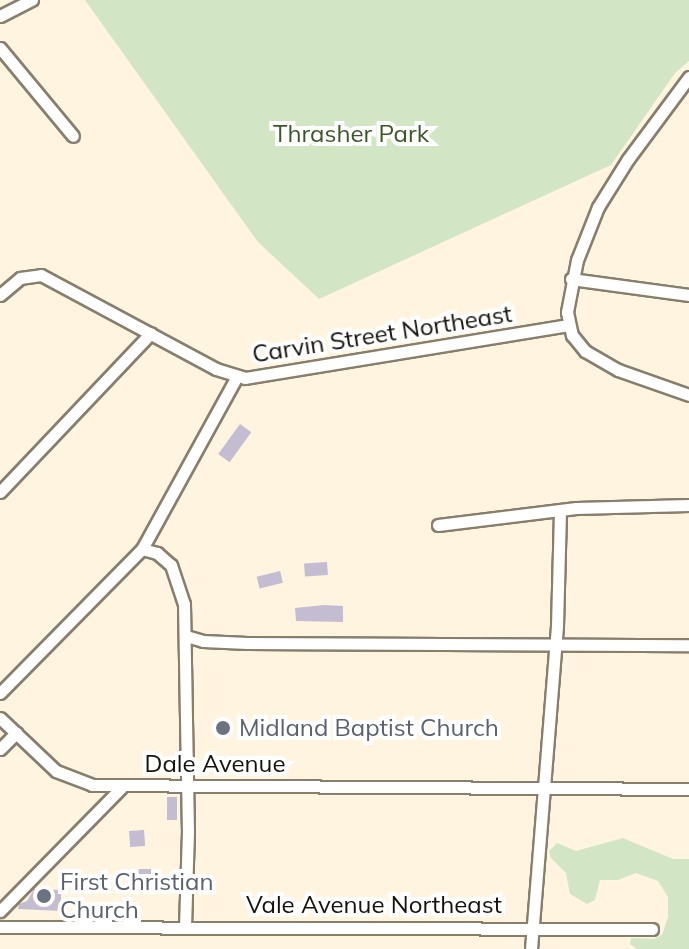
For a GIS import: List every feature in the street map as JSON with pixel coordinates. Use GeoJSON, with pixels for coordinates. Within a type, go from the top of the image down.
{"type":"FeatureCollection","features":[{"type":"Feature","properties":{"kind":"street"},"geometry":{"type":"LineString","coordinates":[[0,16],[32,0]]}},
{"type":"Feature","properties":{"kind":"street"},"geometry":{"type":"LineString","coordinates":[[0,48],[73,136]]}},
{"type":"Feature","properties":{"kind":"street"},"geometry":{"type":"LineString","coordinates":[[689,77],[615,178],[586,233],[571,279],[568,325],[579,345],[605,364],[689,395]]}},
{"type":"Feature","properties":{"kind":"street","name":"Carvin Street Northeast"},"geometry":{"type":"LineString","coordinates":[[0,295],[20,278],[34,273],[216,369],[237,376],[268,375],[568,325]]}},
{"type":"Feature","properties":{"kind":"street"},"geometry":{"type":"LineString","coordinates":[[571,279],[689,295]]}},
{"type":"Feature","properties":{"kind":"street"},"geometry":{"type":"LineString","coordinates":[[0,492],[151,333]]}},
{"type":"Feature","properties":{"kind":"street"},"geometry":{"type":"LineString","coordinates":[[0,693],[142,549],[237,376]]}},
{"type":"Feature","properties":{"kind":"street"},"geometry":{"type":"LineString","coordinates":[[438,525],[560,510],[689,505]]}},
{"type":"Feature","properties":{"kind":"street"},"geometry":{"type":"LineString","coordinates":[[531,949],[555,645],[560,510]]}},
{"type":"Feature","properties":{"kind":"street"},"geometry":{"type":"LineString","coordinates":[[142,549],[165,558],[178,576],[186,636],[185,927]]}},
{"type":"Feature","properties":{"kind":"street"},"geometry":{"type":"LineString","coordinates":[[186,636],[203,641],[247,643],[689,645]]}},
{"type":"Feature","properties":{"kind":"street","name":"Dale Avenue"},"geometry":{"type":"LineString","coordinates":[[0,718],[67,778],[92,785],[689,789]]}},
{"type":"Feature","properties":{"kind":"street"},"geometry":{"type":"LineString","coordinates":[[0,749],[16,733]]}},
{"type":"Feature","properties":{"kind":"street"},"geometry":{"type":"LineString","coordinates":[[0,911],[123,786]]}},
{"type":"Feature","properties":{"kind":"street","name":"Vale Avenue Northeast"},"geometry":{"type":"LineString","coordinates":[[0,927],[652,929]]}},
{"type":"Feature","properties":{"kind":"green space","name":"Thrasher Park"},"geometry":{"type":"Polygon","coordinates":[[[85,0],[689,0],[689,61],[675,73],[611,165],[319,299],[258,242],[85,0]]]}},
{"type":"Feature","properties":{"kind":"green space"},"geometry":{"type":"Polygon","coordinates":[[[623,838],[673,859],[689,859],[689,949],[637,949],[630,944],[631,938],[654,939],[662,935],[668,917],[668,897],[658,881],[636,873],[618,880],[600,880],[595,900],[587,904],[570,894],[566,873],[551,858],[549,851],[557,843],[576,851],[623,838]]]}},
{"type":"Feature","properties":{"kind":"building"},"geometry":{"type":"Polygon","coordinates":[[[240,424],[251,432],[230,462],[218,454],[240,424]]]}},
{"type":"Feature","properties":{"kind":"building"},"geometry":{"type":"Polygon","coordinates":[[[327,562],[328,575],[305,577],[304,564],[327,562]]]}},
{"type":"Feature","properties":{"kind":"building"},"geometry":{"type":"Polygon","coordinates":[[[280,571],[283,583],[260,588],[257,577],[280,571]]]}},
{"type":"Feature","properties":{"kind":"building"},"geometry":{"type":"Polygon","coordinates":[[[343,606],[343,622],[296,621],[295,608],[343,606]]]}},
{"type":"Feature","properties":{"kind":"building"},"geometry":{"type":"Polygon","coordinates":[[[167,797],[177,797],[177,820],[167,820],[167,797]]]}},
{"type":"Feature","properties":{"kind":"building"},"geometry":{"type":"Polygon","coordinates":[[[144,830],[145,846],[130,847],[129,831],[144,830]]]}},
{"type":"Feature","properties":{"kind":"building"},"geometry":{"type":"Polygon","coordinates":[[[128,869],[155,869],[155,882],[128,882],[128,869]]]}},
{"type":"Feature","properties":{"kind":"building","name":"First Christian Church"},"geometry":{"type":"Polygon","coordinates":[[[34,889],[61,890],[61,911],[18,909],[34,889]]]}},
{"type":"Feature","properties":{"kind":"place","name":"Midland Baptist Church"},"geometry":{"type":"Point","coordinates":[223,728]}},
{"type":"Feature","properties":{"kind":"place","name":"First Christian Church"},"geometry":{"type":"Point","coordinates":[44,896]}}]}
